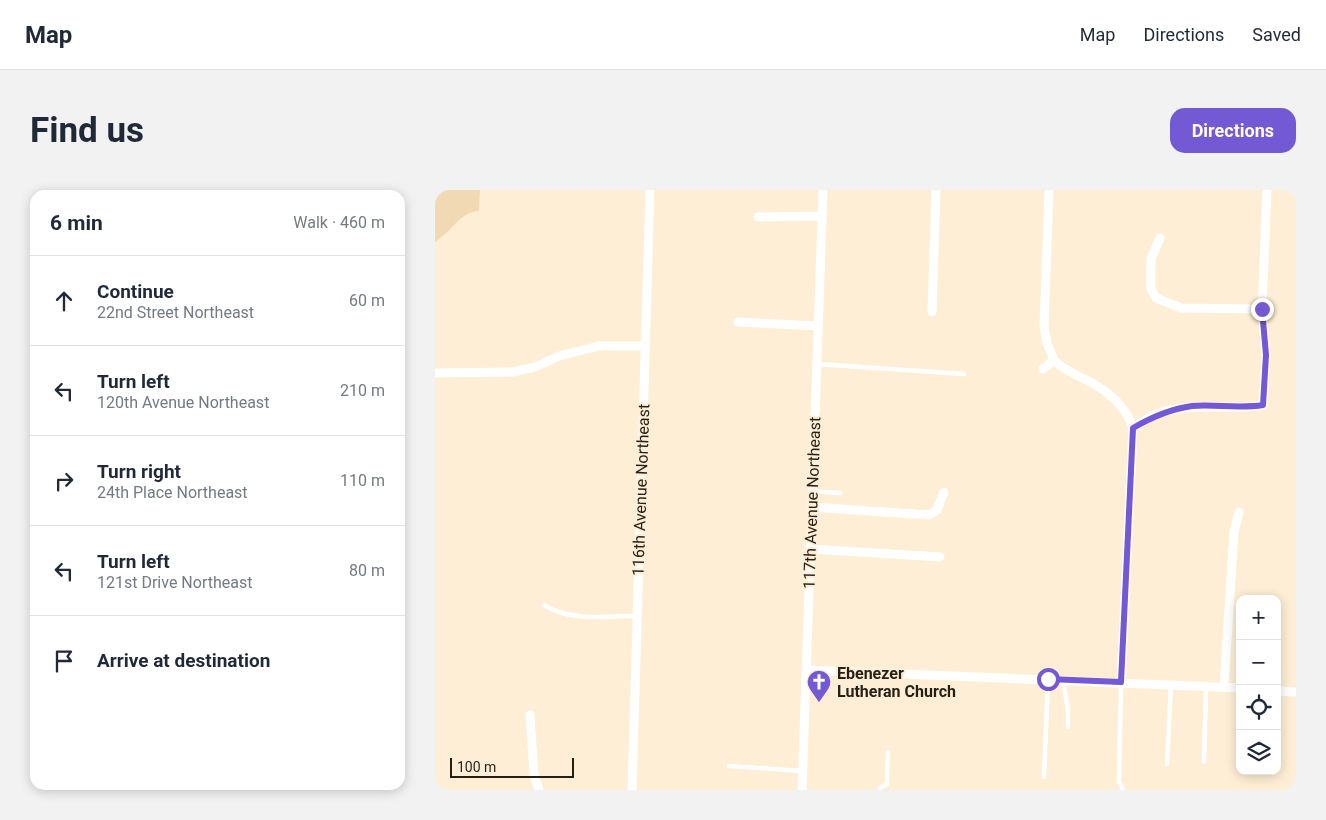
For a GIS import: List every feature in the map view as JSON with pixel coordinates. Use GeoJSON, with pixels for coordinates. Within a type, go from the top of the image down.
{"type":"FeatureCollection","features":[{"type":"Feature","properties":{"kind":"street","name":"116th Avenue Northeast"},"geometry":{"type":"LineString","coordinates":[[631,790],[650,190]]}},
{"type":"Feature","properties":{"kind":"street","name":"117th Avenue Northeast"},"geometry":{"type":"LineString","coordinates":[[804,787],[811,507],[823,190]]}},
{"type":"Feature","properties":{"kind":"street"},"geometry":{"type":"LineString","coordinates":[[932,312],[936,190]]}},
{"type":"Feature","properties":{"kind":"street"},"geometry":{"type":"LineString","coordinates":[[1049,190],[1044,326],[1047,343],[1054,360],[1066,370],[1099,386],[1117,400],[1129,414],[1133,428],[1121,682]]}},
{"type":"Feature","properties":{"kind":"street"},"geometry":{"type":"LineString","coordinates":[[1133,428],[1157,414],[1176,409],[1193,406],[1249,407],[1263,405],[1266,355],[1262,309],[1267,190]]}},
{"type":"Feature","properties":{"kind":"street"},"geometry":{"type":"LineString","coordinates":[[758,217],[821,216]]}},
{"type":"Feature","properties":{"kind":"street"},"geometry":{"type":"LineString","coordinates":[[1160,238],[1151,259],[1151,289],[1156,298],[1181,308],[1262,309]]}},
{"type":"Feature","properties":{"kind":"street"},"geometry":{"type":"LineString","coordinates":[[738,322],[818,326]]}},
{"type":"Feature","properties":{"kind":"street"},"geometry":{"type":"LineString","coordinates":[[435,373],[513,372],[535,367],[559,356],[599,346],[644,346]]}},
{"type":"Feature","properties":{"kind":"street"},"geometry":{"type":"LineString","coordinates":[[1043,369],[1054,360]]}},
{"type":"Feature","properties":{"kind":"street"},"geometry":{"type":"LineString","coordinates":[[811,507],[929,515],[937,510],[944,492]]}},
{"type":"Feature","properties":{"kind":"street"},"geometry":{"type":"LineString","coordinates":[[1224,686],[1234,532],[1239,512]]}},
{"type":"Feature","properties":{"kind":"street"},"geometry":{"type":"LineString","coordinates":[[810,550],[940,557]]}},
{"type":"Feature","properties":{"kind":"street"},"geometry":{"type":"LineString","coordinates":[[807,670],[890,676],[1048,679],[1236,688]]}},
{"type":"Feature","properties":{"kind":"street"},"geometry":{"type":"LineString","coordinates":[[1281,691],[1296,692]]}},
{"type":"Feature","properties":{"kind":"street"},"geometry":{"type":"LineString","coordinates":[[530,715],[534,775],[539,790]]}},
{"type":"Feature","properties":{"kind":"lane"},"geometry":{"type":"LineString","coordinates":[[817,364],[965,374]]}},
{"type":"Feature","properties":{"kind":"lane"},"geometry":{"type":"LineString","coordinates":[[812,492],[840,493]]}},
{"type":"Feature","properties":{"kind":"lane"},"geometry":{"type":"LineString","coordinates":[[544,605],[557,613],[571,615],[637,616]]}},
{"type":"Feature","properties":{"kind":"lane"},"geometry":{"type":"LineString","coordinates":[[1044,778],[1048,679]]}},
{"type":"Feature","properties":{"kind":"lane"},"geometry":{"type":"LineString","coordinates":[[1063,680],[1068,709],[1068,727]]}},
{"type":"Feature","properties":{"kind":"lane"},"geometry":{"type":"LineString","coordinates":[[1121,682],[1119,782],[1123,790]]}},
{"type":"Feature","properties":{"kind":"lane"},"geometry":{"type":"LineString","coordinates":[[1167,764],[1171,684]]}},
{"type":"Feature","properties":{"kind":"lane"},"geometry":{"type":"LineString","coordinates":[[1204,762],[1206,685]]}},
{"type":"Feature","properties":{"kind":"lane"},"geometry":{"type":"LineString","coordinates":[[881,788],[887,784],[888,752]]}},
{"type":"Feature","properties":{"kind":"lane"},"geometry":{"type":"LineString","coordinates":[[729,766],[804,769]]}},
{"type":"Feature","properties":{"kind":"shaded area"},"geometry":{"type":"Polygon","coordinates":[[[435,190],[480,190],[479,211],[467,214],[461,218],[435,242],[435,190]]]}},
{"type":"Feature","properties":{"kind":"place","name":"Ebenezer Lutheran Church"},"geometry":{"type":"Point","coordinates":[819,703]}},
{"type":"Feature","properties":{"kind":"route"},"geometry":{"type":"LineString","coordinates":[[1048,679],[1121,682],[1133,428],[1157,414],[1176,409],[1193,406],[1249,407],[1263,405],[1266,355],[1262,309]]}}]}
